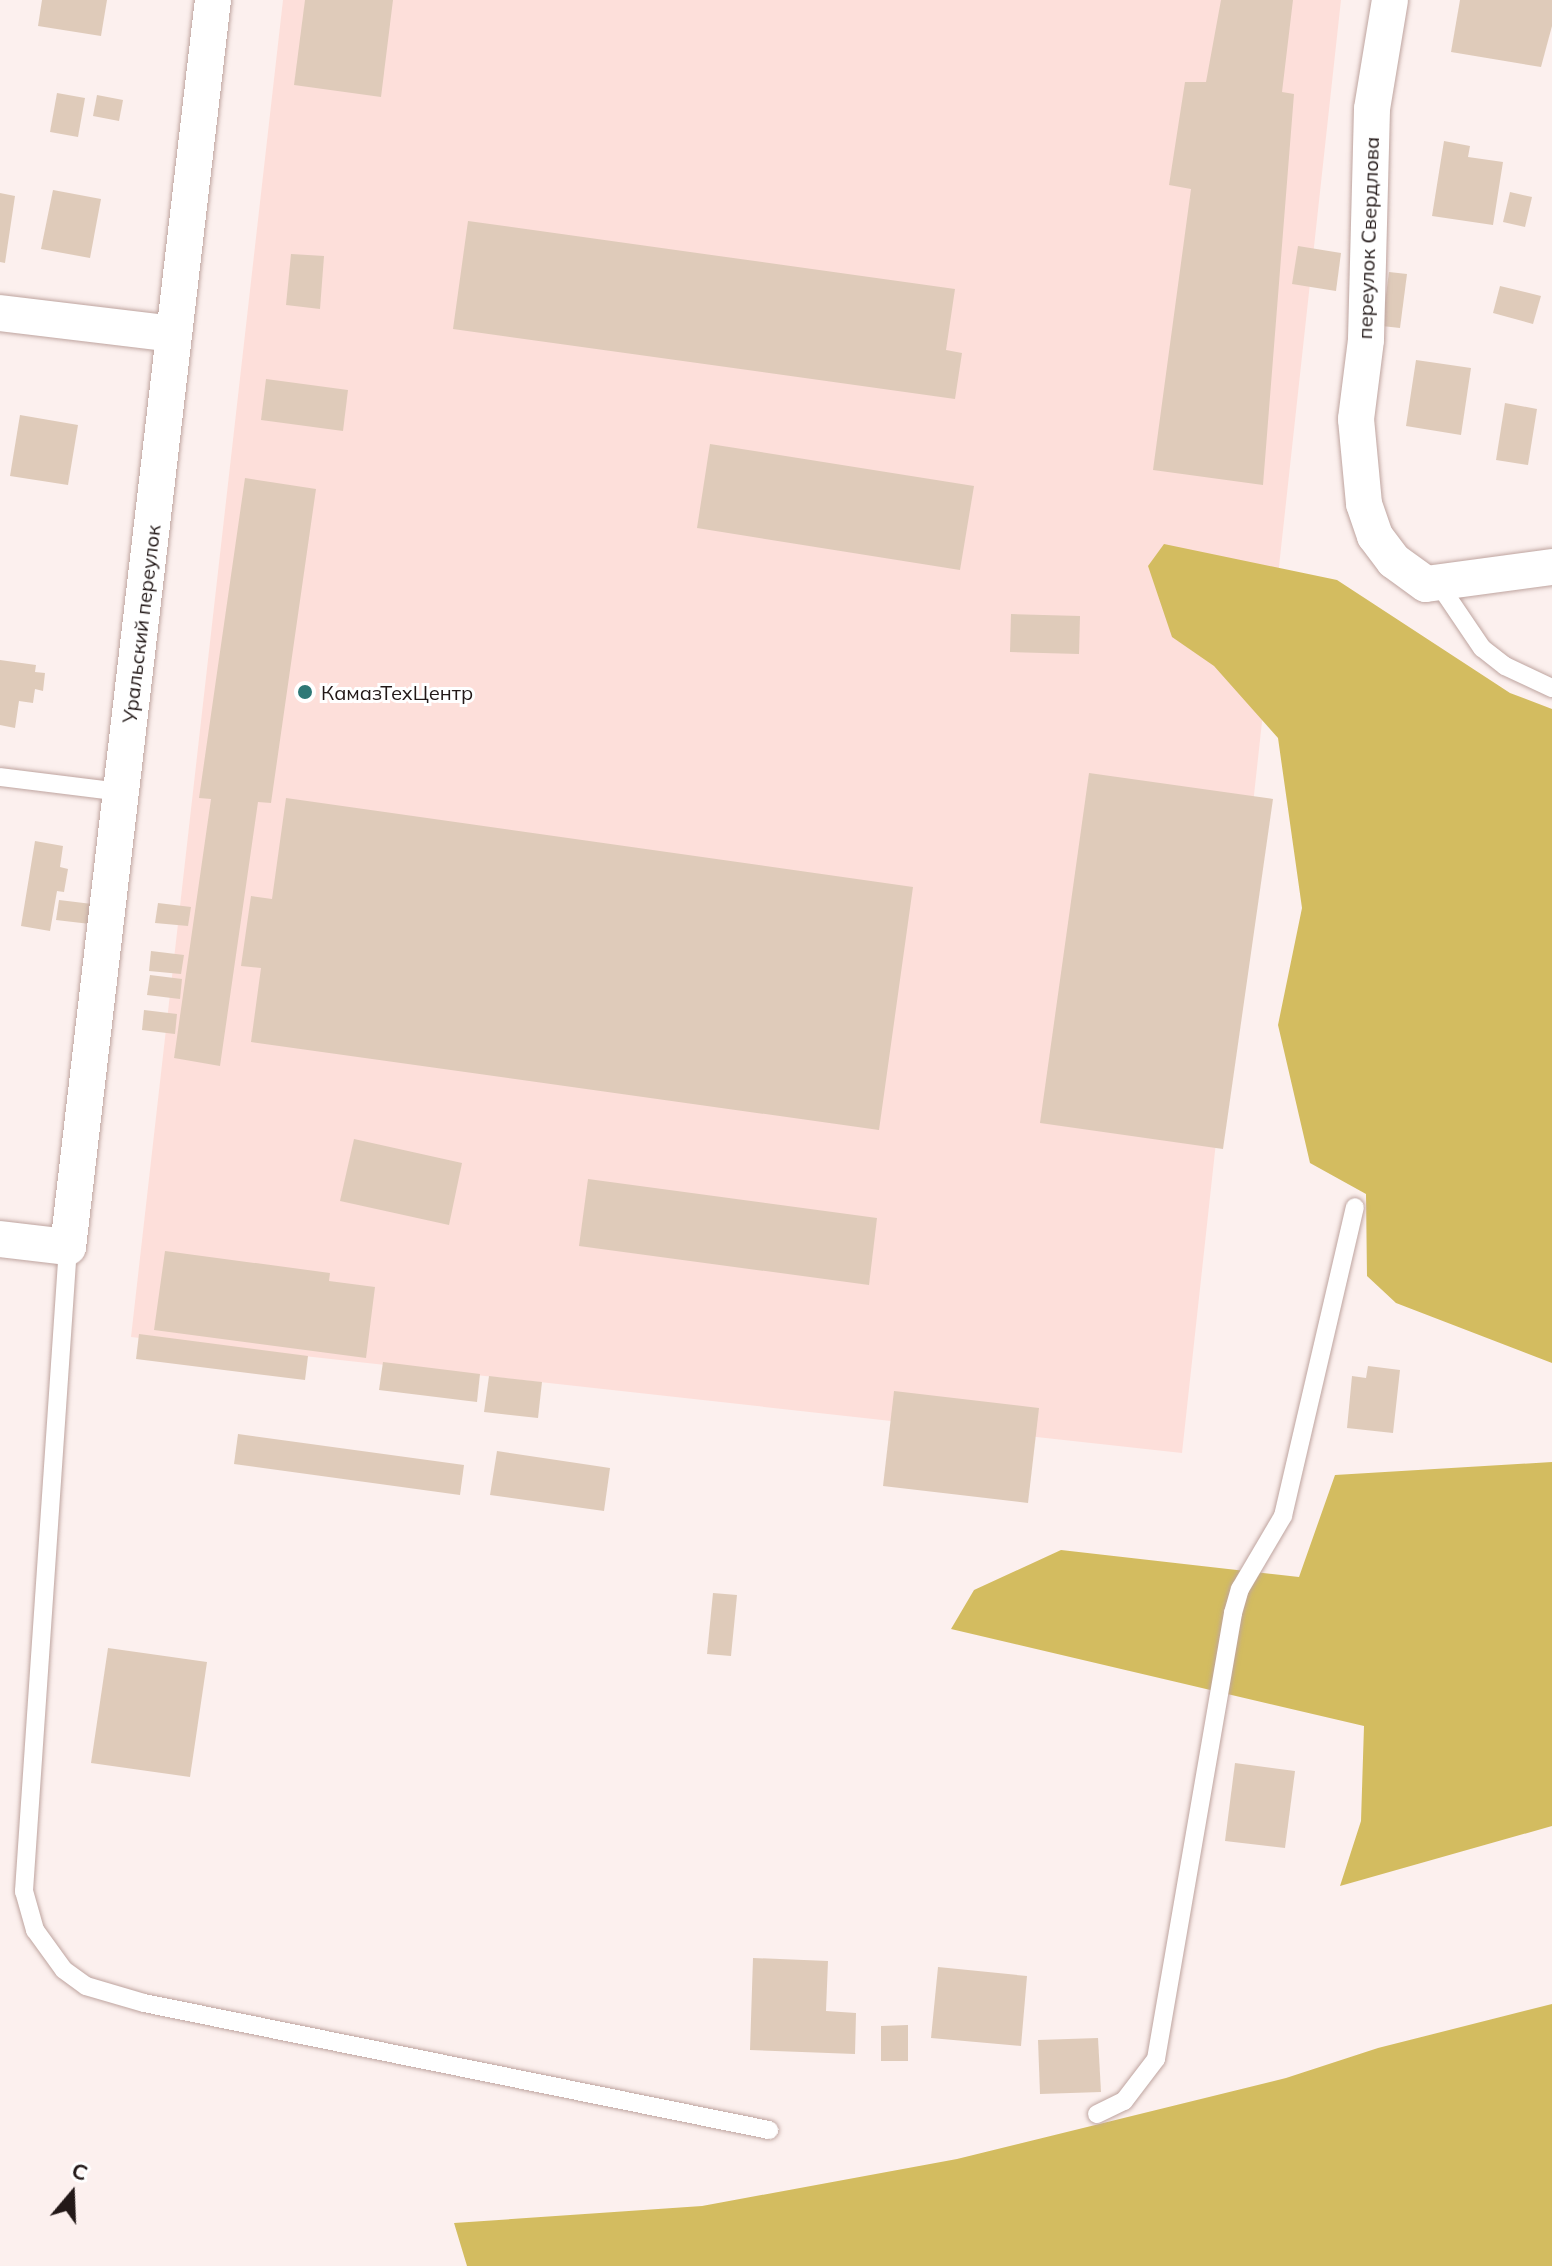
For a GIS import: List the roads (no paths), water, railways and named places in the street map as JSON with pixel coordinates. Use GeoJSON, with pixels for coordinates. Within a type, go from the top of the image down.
{"type":"FeatureCollection","features":[{"type":"Feature","properties":{"kind":"street","name":"Уральский переулок"},"geometry":{"type":"LineString","coordinates":[[68,1247],[213,0]]}},
{"type":"Feature","properties":{"kind":"street","name":"переулок Свердлова"},"geometry":{"type":"LineString","coordinates":[[1390,0],[1372,109],[1366,340],[1356,419],[1359,476],[1375,536],[1415,580],[1440,586]]}},
{"type":"Feature","properties":{"kind":"street"},"geometry":{"type":"LineString","coordinates":[[0,313],[174,334]]}},
{"type":"Feature","properties":{"kind":"street"},"geometry":{"type":"LineString","coordinates":[[1440,586],[1496,571],[1552,567]]}},
{"type":"Feature","properties":{"kind":"street"},"geometry":{"type":"LineString","coordinates":[[0,1239],[68,1247]]}},
{"type":"Feature","properties":{"kind":"lane"},"geometry":{"type":"LineString","coordinates":[[1440,586],[1482,648],[1505,666],[1552,688]]}},
{"type":"Feature","properties":{"kind":"lane"},"geometry":{"type":"LineString","coordinates":[[0,777],[121,792]]}},
{"type":"Feature","properties":{"kind":"lane"},"geometry":{"type":"LineString","coordinates":[[1097,2114],[1124,2101],[1156,2059],[1233,1613],[1240,1589],[1283,1516],[1355,1207]]}},
{"type":"Feature","properties":{"kind":"lane"},"geometry":{"type":"LineString","coordinates":[[68,1247],[24,1891],[35,1930],[64,1970],[86,1986],[144,2003],[769,2130]]}},
{"type":"Feature","properties":{"kind":"place","name":"КамазТехЦентр"},"geometry":{"type":"Point","coordinates":[305,692]}}]}
